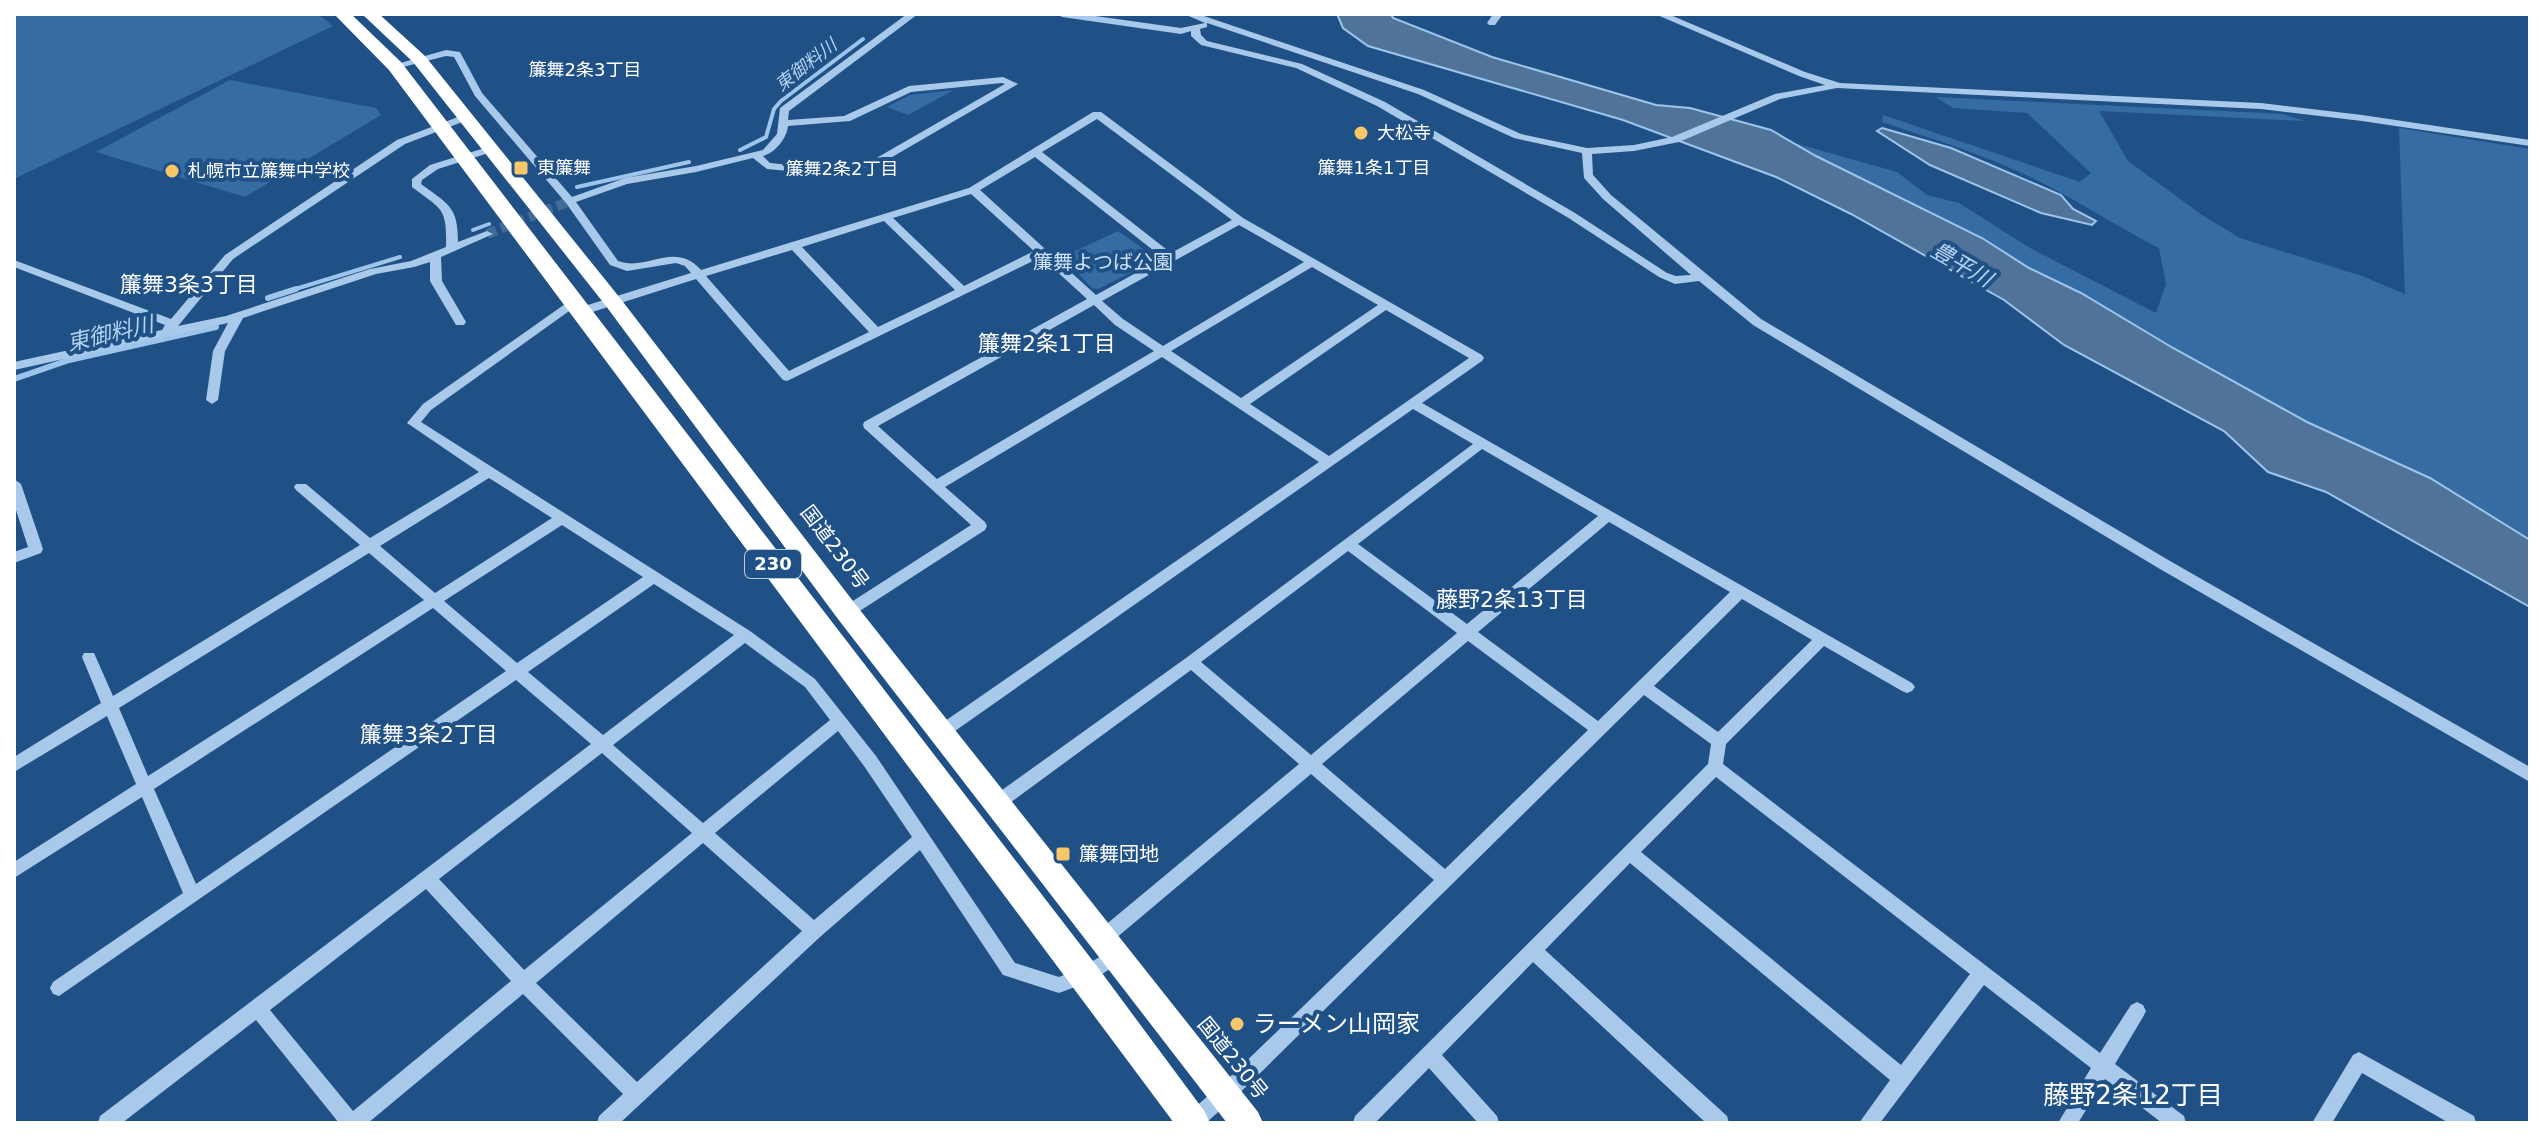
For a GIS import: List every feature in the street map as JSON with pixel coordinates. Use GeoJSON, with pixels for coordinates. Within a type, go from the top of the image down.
{"type":"FeatureCollection","features":[{"type":"Feature","properties":{"kind":"highway","name":"国道230号"},"geometry":{"type":"LineString","coordinates":[[342,14],[407,62],[466,117],[613,302],[940,733],[1247,1123]]}},
{"type":"Feature","properties":{"kind":"highway","name":"国道230号"},"geometry":{"type":"LineString","coordinates":[[370,14],[407,62],[441,126],[463,156],[1085,975],[1193,1123]]}},
{"type":"Feature","properties":{"kind":"street"},"geometry":{"type":"LineString","coordinates":[[570,201],[625,181],[696,169],[767,152],[782,134],[784,110],[913,14]]}},
{"type":"Feature","properties":{"kind":"street"},"geometry":{"type":"LineString","coordinates":[[1062,14],[1181,31],[1212,22]]}},
{"type":"Feature","properties":{"kind":"street"},"geometry":{"type":"LineString","coordinates":[[1189,14],[1421,92],[1518,136],[1587,151],[1608,151],[1675,140],[1778,96],[1839,86],[2261,106],[2530,143]]}},
{"type":"Feature","properties":{"kind":"street"},"geometry":{"type":"LineString","coordinates":[[1660,14],[1802,74],[1839,86]]}},
{"type":"Feature","properties":{"kind":"street"},"geometry":{"type":"LineString","coordinates":[[1196,29],[1196,36],[1204,43],[1299,66],[1381,104],[1571,215],[1663,275],[1675,280],[1701,277]]}},
{"type":"Feature","properties":{"kind":"street"},"geometry":{"type":"LineString","coordinates":[[407,62],[457,54],[478,94],[570,201],[614,263],[627,268],[677,259],[689,264],[787,377],[1040,253]]}},
{"type":"Feature","properties":{"kind":"street"},"geometry":{"type":"LineString","coordinates":[[756,155],[767,166],[831,172],[876,162],[1013,84],[1003,80],[909,89],[846,119],[783,123]]}},
{"type":"Feature","properties":{"kind":"street"},"geometry":{"type":"LineString","coordinates":[[940,733],[1478,358],[1239,220],[1097,114],[973,190],[613,302],[578,306],[427,407],[413,423],[745,635],[810,683],[922,838],[1009,969],[1059,985],[1085,975],[1109,947],[1312,765],[1608,515]]}},
{"type":"Feature","properties":{"kind":"street"},"geometry":{"type":"LineString","coordinates":[[170,327],[229,257],[401,142],[466,117]]}},
{"type":"Feature","properties":{"kind":"street"},"geometry":{"type":"LineString","coordinates":[[452,248],[453,215],[446,206],[416,185],[417,179],[434,167],[491,149]]}},
{"type":"Feature","properties":{"kind":"street"},"geometry":{"type":"LineString","coordinates":[[1587,151],[1588,176],[1607,197],[1730,302],[1795,347],[2530,775]]}},
{"type":"Feature","properties":{"kind":"street"},"geometry":{"type":"LineString","coordinates":[[1035,152],[1170,258]]}},
{"type":"Feature","properties":{"kind":"street"},"geometry":{"type":"LineString","coordinates":[[973,190],[1119,322],[1327,461]]}},
{"type":"Feature","properties":{"kind":"street"},"geometry":{"type":"LineString","coordinates":[[886,217],[963,291]]}},
{"type":"Feature","properties":{"kind":"street"},"geometry":{"type":"LineString","coordinates":[[847,612],[980,526],[869,425],[1239,220]]}},
{"type":"Feature","properties":{"kind":"street"},"geometry":{"type":"LineString","coordinates":[[14,366],[170,327],[238,316],[374,271],[414,264],[487,234]]}},
{"type":"Feature","properties":{"kind":"street"},"geometry":{"type":"LineString","coordinates":[[795,246],[877,333]]}},
{"type":"Feature","properties":{"kind":"street"},"geometry":{"type":"LineString","coordinates":[[435,257],[436,281],[460,322]]}},
{"type":"Feature","properties":{"kind":"street"},"geometry":{"type":"LineString","coordinates":[[936,486],[1312,262]]}},
{"type":"Feature","properties":{"kind":"street"},"geometry":{"type":"LineString","coordinates":[[14,263],[170,327]]}},
{"type":"Feature","properties":{"kind":"street"},"geometry":{"type":"LineString","coordinates":[[1241,404],[1386,305]]}},
{"type":"Feature","properties":{"kind":"street"},"geometry":{"type":"LineString","coordinates":[[212,400],[219,351],[238,316]]}},
{"type":"Feature","properties":{"kind":"street"},"geometry":{"type":"LineString","coordinates":[[1412,403],[1907,687]]}},
{"type":"Feature","properties":{"kind":"street"},"geometry":{"type":"LineString","coordinates":[[997,803],[1191,662],[1482,443]]}},
{"type":"Feature","properties":{"kind":"street"},"geometry":{"type":"LineString","coordinates":[[14,765],[489,472]]}},
{"type":"Feature","properties":{"kind":"street"},"geometry":{"type":"LineString","coordinates":[[14,484],[36,549],[14,558]]}},
{"type":"Feature","properties":{"kind":"street"},"geometry":{"type":"LineString","coordinates":[[301,487],[602,744],[814,931]]}},
{"type":"Feature","properties":{"kind":"street"},"geometry":{"type":"LineString","coordinates":[[14,871],[562,518]]}},
{"type":"Feature","properties":{"kind":"street"},"geometry":{"type":"LineString","coordinates":[[1348,544],[1598,729]]}},
{"type":"Feature","properties":{"kind":"street"},"geometry":{"type":"LineString","coordinates":[[59,988],[653,577]]}},
{"type":"Feature","properties":{"kind":"street"},"geometry":{"type":"LineString","coordinates":[[1193,1123],[1741,591]]}},
{"type":"Feature","properties":{"kind":"street"},"geometry":{"type":"LineString","coordinates":[[107,1123],[745,635]]}},
{"type":"Feature","properties":{"kind":"street"},"geometry":{"type":"LineString","coordinates":[[1362,1123],[1715,767],[1719,741],[1823,638]]}},
{"type":"Feature","properties":{"kind":"street"},"geometry":{"type":"LineString","coordinates":[[89,657],[192,895]]}},
{"type":"Feature","properties":{"kind":"street"},"geometry":{"type":"LineString","coordinates":[[1191,662],[1444,878]]}},
{"type":"Feature","properties":{"kind":"street"},"geometry":{"type":"LineString","coordinates":[[1643,686],[1719,741]]}},
{"type":"Feature","properties":{"kind":"street"},"geometry":{"type":"LineString","coordinates":[[257,1008],[352,1123],[839,721]]}},
{"type":"Feature","properties":{"kind":"street"},"geometry":{"type":"LineString","coordinates":[[1715,767],[2177,1123]]}},
{"type":"Feature","properties":{"kind":"street"},"geometry":{"type":"LineString","coordinates":[[606,1123],[814,931],[922,838]]}},
{"type":"Feature","properties":{"kind":"street"},"geometry":{"type":"LineString","coordinates":[[1630,853],[1902,1078]]}},
{"type":"Feature","properties":{"kind":"street"},"geometry":{"type":"LineString","coordinates":[[427,878],[524,983],[637,1095]]}},
{"type":"Feature","properties":{"kind":"street"},"geometry":{"type":"LineString","coordinates":[[1533,951],[1720,1123]]}},
{"type":"Feature","properties":{"kind":"street"},"geometry":{"type":"LineString","coordinates":[[1868,1123],[1982,973]]}},
{"type":"Feature","properties":{"kind":"street"},"geometry":{"type":"LineString","coordinates":[[2067,1123],[2137,1011]]}},
{"type":"Feature","properties":{"kind":"street"},"geometry":{"type":"LineString","coordinates":[[1430,1055],[1490,1123]]}},
{"type":"Feature","properties":{"kind":"street"},"geometry":{"type":"LineString","coordinates":[[2321,1123],[2359,1061],[2467,1123]]}},
{"type":"Feature","properties":{"kind":"green space"},"geometry":{"type":"Polygon","coordinates":[[[14,14],[318,14],[333,26],[14,179],[14,14]]]}},
{"type":"Feature","properties":{"kind":"green space"},"geometry":{"type":"Polygon","coordinates":[[[230,80],[376,108],[381,115],[245,197],[96,152],[230,80]]]}},
{"type":"Feature","properties":{"kind":"green space"},"geometry":{"type":"Polygon","coordinates":[[[954,90],[908,115],[887,107],[910,95],[954,90]]]}},
{"type":"Feature","properties":{"kind":"green space"},"geometry":{"type":"Polygon","coordinates":[[[1936,97],[2283,114],[2305,121],[2099,111],[2128,161],[2202,215],[2240,238],[2362,276],[2405,294],[2399,128],[2530,149],[2530,553],[1741,128],[1897,172],[1927,195],[1959,203],[2030,248],[2156,313],[2166,284],[2159,248],[2018,171],[1882,122],[1883,115],[2080,182],[2091,173],[2027,113],[1953,108],[1936,97]]]}},
{"type":"Feature","properties":{"kind":"green space","name":"簾舞よつば公園"},"geometry":{"type":"Polygon","coordinates":[[[1118,231],[1153,256],[1150,263],[1098,289],[1092,288],[1062,257],[1118,231]]]}},
{"type":"Feature","properties":{"kind":"water","name":"豊平川"},"geometry":{"type":"Polygon","coordinates":[[[1337,14],[1391,14],[1393,18],[1492,57],[1656,105],[1690,108],[1771,130],[1816,156],[1982,238],[2029,268],[2081,293],[2307,422],[2430,478],[2530,540],[2530,607],[2326,492],[2268,472],[2224,431],[2064,345],[2004,300],[1851,214],[1776,177],[1623,120],[1368,46],[1343,28],[1337,14]]]}},
{"type":"Feature","properties":{"kind":"water"},"geometry":{"type":"Polygon","coordinates":[[[1882,128],[1951,148],[2061,195],[2073,209],[2096,221],[2092,225],[2041,213],[1930,165],[1877,131],[1882,128]]]}},
{"type":"Feature","properties":{"kind":"waterway","name":"東御料川"},"geometry":{"type":"LineString","coordinates":[[740,150],[766,137],[774,109],[781,101],[863,39]]}},
{"type":"Feature","properties":{"kind":"waterway","name":"東御料川"},"geometry":{"type":"LineString","coordinates":[[577,187],[689,162]]}},
{"type":"Feature","properties":{"kind":"waterway","name":"東御料川"},"geometry":{"type":"LineString","coordinates":[[473,230],[489,224]]}},
{"type":"Feature","properties":{"kind":"waterway","name":"東御料川"},"geometry":{"type":"LineString","coordinates":[[289,291],[400,257]]}},
{"type":"Feature","properties":{"kind":"waterway","name":"東御料川"},"geometry":{"type":"LineString","coordinates":[[268,298],[296,289]]}},
{"type":"Feature","properties":{"kind":"waterway","name":"東御料川"},"geometry":{"type":"LineString","coordinates":[[14,379],[69,360],[216,327]]}},
{"type":"Feature","properties":{"kind":"tunnel"},"geometry":{"type":"LineString","coordinates":[[487,234],[570,201]]}},
{"type":"Feature","properties":{"kind":"place","name":"大松寺"},"geometry":{"type":"Point","coordinates":[1361,133]}},
{"type":"Feature","properties":{"kind":"place","name":"東簾舞"},"geometry":{"type":"Point","coordinates":[521,168]}},
{"type":"Feature","properties":{"kind":"place","name":"札幌市立簾舞中学校"},"geometry":{"type":"Point","coordinates":[172,171]}},
{"type":"Feature","properties":{"kind":"place","name":"簾舞団地"},"geometry":{"type":"Point","coordinates":[1063,854]}},
{"type":"Feature","properties":{"kind":"place","name":"ラーメン山岡家"},"geometry":{"type":"Point","coordinates":[1237,1024]}},
{"type":"Feature","properties":{"kind":"district","name":"簾舞2条3丁目"},"geometry":{"type":"Point","coordinates":[585,70]}},
{"type":"Feature","properties":{"kind":"district","name":"簾舞1条1丁目"},"geometry":{"type":"Point","coordinates":[1374,168]}},
{"type":"Feature","properties":{"kind":"district","name":"簾舞2条2丁目"},"geometry":{"type":"Point","coordinates":[842,169]}},
{"type":"Feature","properties":{"kind":"district","name":"簾舞3条3丁目"},"geometry":{"type":"Point","coordinates":[189,284]}},
{"type":"Feature","properties":{"kind":"district","name":"簾舞2条1丁目"},"geometry":{"type":"Point","coordinates":[1047,343]}},
{"type":"Feature","properties":{"kind":"district","name":"藤野2条13丁目"},"geometry":{"type":"Point","coordinates":[1512,599]}},
{"type":"Feature","properties":{"kind":"district","name":"簾舞3条2丁目"},"geometry":{"type":"Point","coordinates":[429,734]}},
{"type":"Feature","properties":{"kind":"district","name":"藤野2条12丁目"},"geometry":{"type":"Point","coordinates":[2133,1095]}}]}
